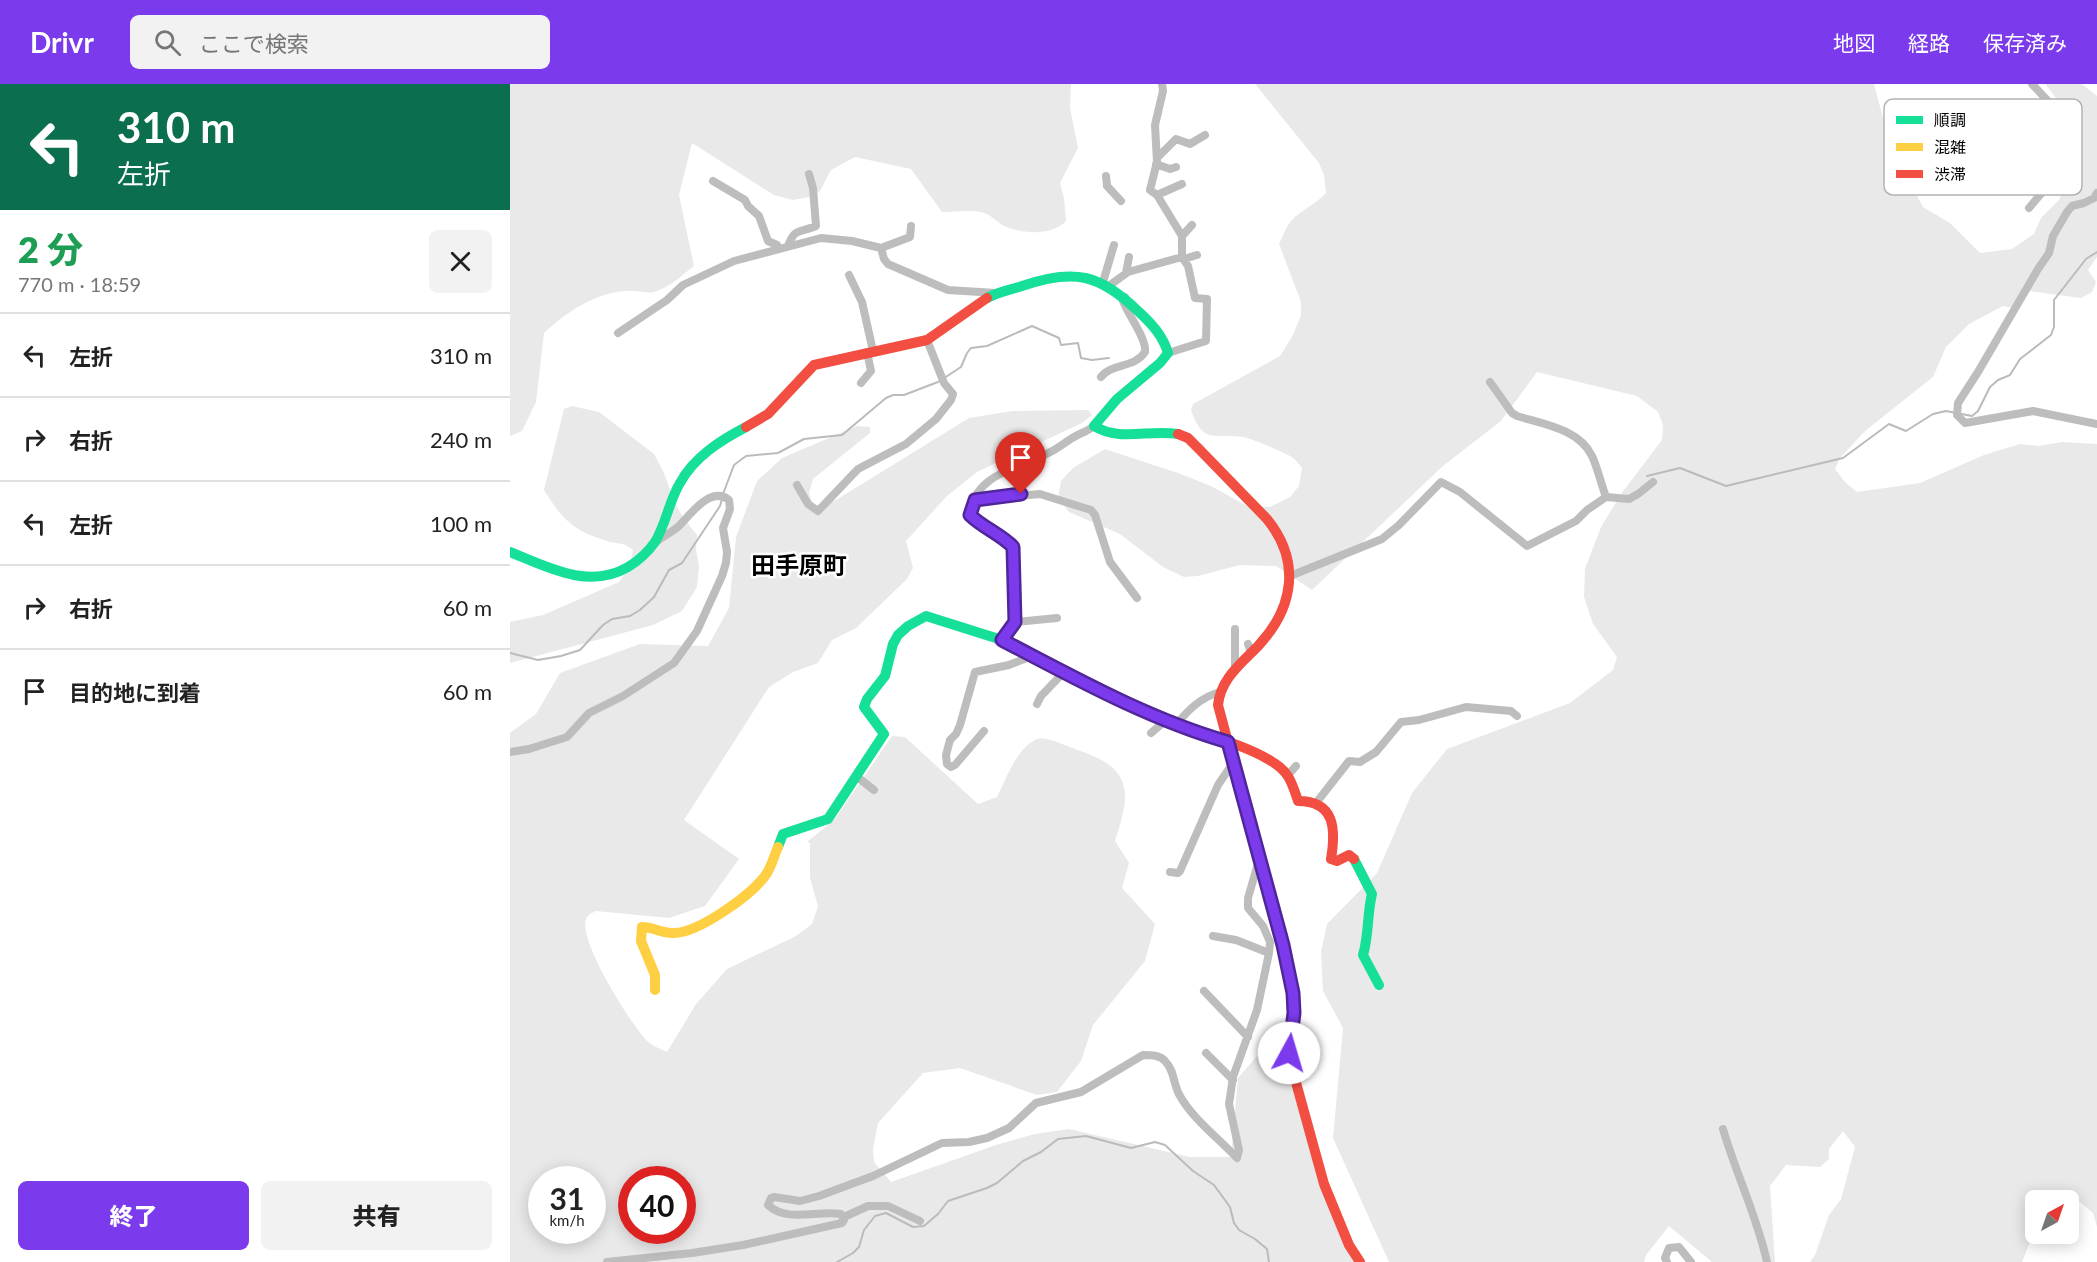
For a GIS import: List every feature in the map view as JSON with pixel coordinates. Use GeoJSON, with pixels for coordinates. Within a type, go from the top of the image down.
{"type":"FeatureCollection","features":[{"type":"Feature","properties":{"kind":"street"},"geometry":{"type":"LineString","coordinates":[[1002,640],[1015,622],[1013,547],[970,515],[983,486],[996,476],[1054,450],[1094,426],[1100,417],[1142,377],[1160,364],[1168,353],[1206,341],[1207,299],[1195,298],[1188,266],[1183,258],[1182,236],[1157,195],[1150,190],[1156,161],[1155,125],[1162,84]]}},
{"type":"Feature","properties":{"kind":"street"},"geometry":{"type":"LineString","coordinates":[[2032,84],[2046,99]]}},
{"type":"Feature","properties":{"kind":"street"},"geometry":{"type":"LineString","coordinates":[[1156,161],[1176,139],[1190,144],[1205,135]]}},
{"type":"Feature","properties":{"kind":"street"},"geometry":{"type":"LineString","coordinates":[[1156,161],[1170,169],[1176,166]]}},
{"type":"Feature","properties":{"kind":"street"},"geometry":{"type":"LineString","coordinates":[[789,246],[792,235],[796,232],[816,226],[813,188],[809,174]]}},
{"type":"Feature","properties":{"kind":"street"},"geometry":{"type":"LineString","coordinates":[[1106,176],[1109,190],[1121,201]]}},
{"type":"Feature","properties":{"kind":"street"},"geometry":{"type":"LineString","coordinates":[[713,180],[724,189],[742,196],[748,206],[759,216],[768,240],[777,245],[779,249]]}},
{"type":"Feature","properties":{"kind":"street"},"geometry":{"type":"LineString","coordinates":[[1157,195],[1182,184]]}},
{"type":"Feature","properties":{"kind":"street"},"geometry":{"type":"LineString","coordinates":[[2097,193],[2094,198],[2072,206],[2067,212],[2053,236],[2049,253],[1958,403],[1957,412],[1963,421],[1971,422],[2033,411],[2097,424]]}},
{"type":"Feature","properties":{"kind":"street"},"geometry":{"type":"LineString","coordinates":[[2029,208],[2040,195]]}},
{"type":"Feature","properties":{"kind":"street"},"geometry":{"type":"LineString","coordinates":[[1182,236],[1192,225]]}},
{"type":"Feature","properties":{"kind":"street"},"geometry":{"type":"LineString","coordinates":[[618,333],[668,300],[683,285],[734,261],[821,238],[852,241],[881,248],[910,237],[911,226]]}},
{"type":"Feature","properties":{"kind":"street"},"geometry":{"type":"LineString","coordinates":[[1106,283],[1114,245]]}},
{"type":"Feature","properties":{"kind":"street"},"geometry":{"type":"LineString","coordinates":[[881,248],[888,264],[948,290],[996,293]]}},
{"type":"Feature","properties":{"kind":"street"},"geometry":{"type":"LineString","coordinates":[[1106,283],[1126,273],[1197,255]]}},
{"type":"Feature","properties":{"kind":"street"},"geometry":{"type":"LineString","coordinates":[[1126,273],[1129,257]]}},
{"type":"Feature","properties":{"kind":"street"},"geometry":{"type":"LineString","coordinates":[[849,275],[862,302],[870,352],[871,371],[861,383]]}},
{"type":"Feature","properties":{"kind":"street"},"geometry":{"type":"LineString","coordinates":[[655,543],[680,482],[697,461],[720,441],[768,414],[814,365],[927,340],[940,334],[962,315],[996,293],[1056,276],[1075,276],[1106,283],[1125,297],[1163,339],[1168,353]]}},
{"type":"Feature","properties":{"kind":"street"},"geometry":{"type":"LineString","coordinates":[[1101,377],[1108,370],[1136,361],[1144,352],[1144,343],[1126,311],[1123,301],[1125,297]]}},
{"type":"Feature","properties":{"kind":"street"},"geometry":{"type":"LineString","coordinates":[[797,485],[811,508],[818,511],[858,469],[906,444],[936,419],[952,399],[952,392],[943,380],[927,340]]}},
{"type":"Feature","properties":{"kind":"street"},"geometry":{"type":"LineString","coordinates":[[1490,382],[1512,413],[1556,428],[1573,436],[1585,447],[1591,454],[1606,497]]}},
{"type":"Feature","properties":{"kind":"street"},"geometry":{"type":"LineString","coordinates":[[1094,426],[1102,432],[1114,434],[1174,432],[1188,438],[1271,525],[1285,549],[1290,576],[1285,605],[1279,620],[1250,648],[1220,692],[1218,705],[1283,945],[1293,993],[1294,1013],[1289,1053],[1296,1086],[1324,1184],[1349,1245],[1360,1262]]}},
{"type":"Feature","properties":{"kind":"street"},"geometry":{"type":"LineString","coordinates":[[1290,576],[1382,539],[1441,482],[1460,492],[1527,546],[1576,520],[1606,497],[1629,499],[1653,482]]}},
{"type":"Feature","properties":{"kind":"street"},"geometry":{"type":"LineString","coordinates":[[975,500],[1040,494],[1091,510],[1095,515],[1110,562],[1137,598]]}},
{"type":"Feature","properties":{"kind":"street"},"geometry":{"type":"LineString","coordinates":[[510,552],[565,574],[600,577],[621,571],[639,560],[655,543],[678,527],[706,500],[723,496],[730,502],[723,528],[727,552],[726,563],[705,616],[674,663],[623,696],[589,713],[567,737],[537,747],[510,752]]}},
{"type":"Feature","properties":{"kind":"street"},"geometry":{"type":"LineString","coordinates":[[655,990],[655,975],[641,941],[642,927],[677,934],[700,926],[744,897],[767,872],[783,834],[828,819],[884,734],[864,707],[864,702],[887,674],[896,637],[926,616],[1002,640],[1093,688],[1171,723],[1228,742],[1292,770],[1298,801],[1316,803],[1327,812],[1334,839],[1331,859],[1335,862],[1348,855],[1351,856],[1360,867],[1372,894],[1368,910],[1368,937],[1364,955],[1379,985]]}},
{"type":"Feature","properties":{"kind":"street"},"geometry":{"type":"LineString","coordinates":[[1015,622],[1057,618]]}},
{"type":"Feature","properties":{"kind":"street"},"geometry":{"type":"LineString","coordinates":[[1233,635],[1235,670]]}},
{"type":"Feature","properties":{"kind":"street"},"geometry":{"type":"LineString","coordinates":[[984,731],[955,765],[951,767],[947,764],[946,755],[950,740],[960,725],[975,672],[1009,665],[1032,656]]}},
{"type":"Feature","properties":{"kind":"street"},"geometry":{"type":"LineString","coordinates":[[1037,704],[1041,696],[1064,672]]}},
{"type":"Feature","properties":{"kind":"street"},"geometry":{"type":"LineString","coordinates":[[1150,733],[1171,723],[1209,694],[1220,692]]}},
{"type":"Feature","properties":{"kind":"street"},"geometry":{"type":"LineString","coordinates":[[1316,803],[1349,761],[1360,762],[1376,752],[1401,722],[1419,720],[1466,707],[1511,711],[1517,716]]}},
{"type":"Feature","properties":{"kind":"street"},"geometry":{"type":"LineString","coordinates":[[1170,872],[1179,873],[1218,785],[1233,763]]}},
{"type":"Feature","properties":{"kind":"street"},"geometry":{"type":"LineString","coordinates":[[856,776],[874,790]]}},
{"type":"Feature","properties":{"kind":"street"},"geometry":{"type":"LineString","coordinates":[[844,1217],[838,1213],[795,1215],[768,1205],[774,1197],[800,1201],[873,1176],[942,1143],[969,1142],[987,1138],[1009,1128],[1036,1103],[1081,1092],[1143,1055],[1152,1055],[1165,1061],[1174,1075],[1179,1096],[1198,1119],[1237,1158],[1239,1150],[1229,1104],[1233,1080],[1257,1010],[1270,942],[1263,926],[1248,908],[1248,898],[1259,860]]}},
{"type":"Feature","properties":{"kind":"street"},"geometry":{"type":"LineString","coordinates":[[1213,936],[1236,940],[1269,953]]}},
{"type":"Feature","properties":{"kind":"street"},"geometry":{"type":"LineString","coordinates":[[1204,991],[1248,1037]]}},
{"type":"Feature","properties":{"kind":"street"},"geometry":{"type":"LineString","coordinates":[[1206,1053],[1233,1080]]}},
{"type":"Feature","properties":{"kind":"street"},"geometry":{"type":"LineString","coordinates":[[1723,1129],[1754,1216],[1767,1262]]}},
{"type":"Feature","properties":{"kind":"street"},"geometry":{"type":"LineString","coordinates":[[607,1262],[743,1245],[830,1227],[842,1223],[844,1217],[868,1206],[888,1206],[920,1221]]}},
{"type":"Feature","properties":{"kind":"street"},"geometry":{"type":"LineString","coordinates":[[1667,1262],[1665,1258],[1669,1248],[1679,1247],[1691,1262]]}},
{"type":"Feature","properties":{"kind":"shaded area"},"geometry":{"type":"Polygon","coordinates":[[[510,84],[1071,84],[1070,108],[1078,148],[1060,183],[1066,221],[1053,229],[1028,232],[1004,226],[984,213],[942,212],[911,169],[855,157],[831,170],[820,191],[809,197],[793,200],[774,195],[692,143],[679,195],[694,266],[670,284],[654,292],[626,291],[603,295],[572,311],[544,333],[536,402],[522,431],[510,436],[510,84]]]}},
{"type":"Feature","properties":{"kind":"shaded area"},"geometry":{"type":"Polygon","coordinates":[[[1255,84],[1874,84],[1884,122],[1884,195],[1917,195],[1923,207],[1950,223],[1980,253],[2012,249],[2034,234],[2041,218],[2061,195],[2082,195],[2082,99],[2057,99],[2045,84],[2082,84],[2097,96],[2097,257],[2088,270],[2096,282],[2092,292],[2081,298],[2029,291],[2014,308],[2003,306],[1969,324],[1946,347],[1933,377],[1865,431],[1840,458],[1835,469],[1857,492],[1920,483],[1984,455],[2020,444],[2039,446],[2062,442],[2097,444],[2097,1227],[2093,1213],[2079,1201],[2079,1190],[2025,1190],[2025,1244],[2029,1244],[2022,1262],[1810,1262],[1815,1255],[1829,1215],[1841,1199],[1855,1147],[1843,1131],[1829,1149],[1829,1159],[1820,1167],[1786,1165],[1770,1186],[1775,1262],[1712,1262],[1669,1226],[1646,1255],[1644,1262],[1389,1262],[1333,1138],[1343,1028],[1323,991],[1321,952],[1327,924],[1377,873],[1412,793],[1447,749],[1570,703],[1613,670],[1617,657],[1593,624],[1584,597],[1585,569],[1601,527],[1621,494],[1662,440],[1663,425],[1658,412],[1637,396],[1537,372],[1501,421],[1443,466],[1312,590],[1276,566],[1240,565],[1198,576],[1184,577],[1163,567],[1120,534],[1069,512],[1058,498],[1061,481],[1073,468],[1105,449],[1181,474],[1213,487],[1247,506],[1270,507],[1290,497],[1299,486],[1302,468],[1292,457],[1248,438],[1205,433],[1195,421],[1191,410],[1193,404],[1280,356],[1293,335],[1301,315],[1301,302],[1279,244],[1291,221],[1326,193],[1324,175],[1319,163],[1255,84]]]}},
{"type":"Feature","properties":{"kind":"shaded area"},"geometry":{"type":"Polygon","coordinates":[[[572,406],[599,412],[654,454],[664,473],[675,504],[697,535],[696,550],[699,566],[697,587],[682,611],[653,625],[510,663],[510,622],[543,615],[619,582],[630,567],[633,550],[626,545],[595,537],[577,528],[563,516],[544,490],[564,409],[572,406]]]}},
{"type":"Feature","properties":{"kind":"shaded area"},"geometry":{"type":"Polygon","coordinates":[[[1088,410],[1092,415],[1082,423],[977,472],[947,496],[906,541],[913,568],[907,579],[856,628],[832,640],[818,663],[793,672],[769,687],[684,820],[739,859],[705,906],[669,918],[596,911],[589,915],[586,919],[586,930],[598,963],[639,1032],[649,1043],[667,1052],[696,1004],[727,969],[796,936],[812,924],[818,906],[810,878],[810,843],[807,842],[834,820],[892,736],[905,737],[978,804],[997,797],[1017,758],[1028,745],[1039,739],[1052,740],[1099,759],[1115,770],[1121,778],[1125,800],[1115,841],[1129,863],[1122,888],[1155,924],[1145,961],[1093,1025],[1081,1061],[1057,1092],[1037,1095],[960,1068],[923,1073],[878,1123],[873,1149],[874,1162],[891,1182],[996,1145],[1035,1134],[1069,1129],[1190,1157],[1231,1157],[1238,1078],[1257,1056],[1284,1057],[1339,1223],[1359,1262],[510,1262],[510,733],[536,714],[560,673],[640,644],[708,646],[729,608],[736,537],[757,481],[782,458],[857,426],[870,427],[870,433],[813,479],[809,493],[814,507],[836,500],[969,418],[1012,411],[1088,410]]]}},
{"type":"Feature","properties":{"kind":"waterway"},"geometry":{"type":"LineString","coordinates":[[1647,476],[1680,468],[1726,486],[1843,458],[1889,424],[1906,431],[1933,414],[1946,411],[1972,416],[1978,411],[1990,387],[1998,380],[2010,375],[2020,359],[2051,335],[2054,327],[2054,300],[2086,259],[2097,252]]}},
{"type":"Feature","properties":{"kind":"waterway"},"geometry":{"type":"LineString","coordinates":[[723,494],[734,465],[746,456],[778,453],[804,439],[842,435],[886,398],[893,395],[904,395],[938,382],[961,367],[971,348],[987,346],[1032,326],[1059,338],[1061,345],[1078,343],[1081,358],[1092,360],[1109,358]]}},
{"type":"Feature","properties":{"kind":"waterway"},"geometry":{"type":"LineString","coordinates":[[510,653],[538,660],[580,650],[603,625],[612,619],[630,616],[640,610],[654,597],[669,570],[682,563],[720,506],[722,499]]}},
{"type":"Feature","properties":{"kind":"waterway"},"geometry":{"type":"LineString","coordinates":[[837,1262],[859,1247],[864,1230],[875,1216],[886,1213],[913,1227],[924,1226],[948,1201],[997,1183],[1023,1161],[1041,1152],[1058,1139],[1086,1136],[1131,1148],[1155,1142],[1165,1145],[1193,1171],[1214,1185],[1230,1207],[1234,1223],[1239,1230],[1267,1249],[1269,1262]]}},
{"type":"Feature","properties":{"kind":"traffic: fast"},"geometry":{"type":"LineString","coordinates":[[987,298],[1040,280],[1057,277],[1085,278],[1112,289],[1153,326],[1168,353],[1160,363],[1117,399],[1094,426],[1104,431],[1124,434],[1178,434]]}},
{"type":"Feature","properties":{"kind":"traffic: fast"},"geometry":{"type":"LineString","coordinates":[[510,552],[568,574],[583,576],[613,574],[628,567],[643,556],[655,542],[676,490],[693,465],[718,444],[746,427]]}},
{"type":"Feature","properties":{"kind":"traffic: fast"},"geometry":{"type":"LineString","coordinates":[[778,847],[783,834],[828,819],[884,734],[864,707],[867,699],[885,676],[893,644],[898,635],[908,626],[926,616],[1002,640],[1039,660]]}},
{"type":"Feature","properties":{"kind":"traffic: fast"},"geometry":{"type":"LineString","coordinates":[[1354,859],[1372,894],[1363,955],[1379,985]]}},
{"type":"Feature","properties":{"kind":"traffic: slow"},"geometry":{"type":"LineString","coordinates":[[1252,832],[1293,993],[1290,1049],[1292,1068]]}},
{"type":"Feature","properties":{"kind":"traffic: slow"},"geometry":{"type":"LineString","coordinates":[[655,990],[655,975],[641,941],[642,927],[674,933],[697,927],[711,920],[760,882],[769,870],[778,847]]}},
{"type":"Feature","properties":{"kind":"traffic: jam"},"geometry":{"type":"LineString","coordinates":[[746,427],[768,414],[814,365],[927,340],[987,298]]}},
{"type":"Feature","properties":{"kind":"traffic: jam"},"geometry":{"type":"LineString","coordinates":[[1178,434],[1188,438],[1267,519],[1278,535],[1289,567],[1289,584],[1280,615],[1259,645],[1228,679],[1218,705],[1252,832]]}},
{"type":"Feature","properties":{"kind":"traffic: jam"},"geometry":{"type":"LineString","coordinates":[[1039,660],[1102,693],[1151,715],[1220,739],[1271,761],[1286,773],[1298,801],[1310,802],[1326,811],[1333,827],[1331,859],[1337,861],[1349,855],[1354,859]]}},
{"type":"Feature","properties":{"kind":"traffic: jam"},"geometry":{"type":"LineString","coordinates":[[1292,1068],[1324,1184],[1349,1245],[1360,1262]]}},
{"type":"Feature","properties":{"kind":"district","name":"田手原町"},"geometry":{"type":"Point","coordinates":[799,566]}},
{"type":"Feature","properties":{"kind":"route"},"geometry":{"type":"LineString","coordinates":[[1021,494],[975,500],[970,515],[1013,547],[1015,622],[1002,640],[1118,700],[1198,734],[1228,742],[1283,945],[1293,993],[1294,1013],[1289,1053]]}}]}
